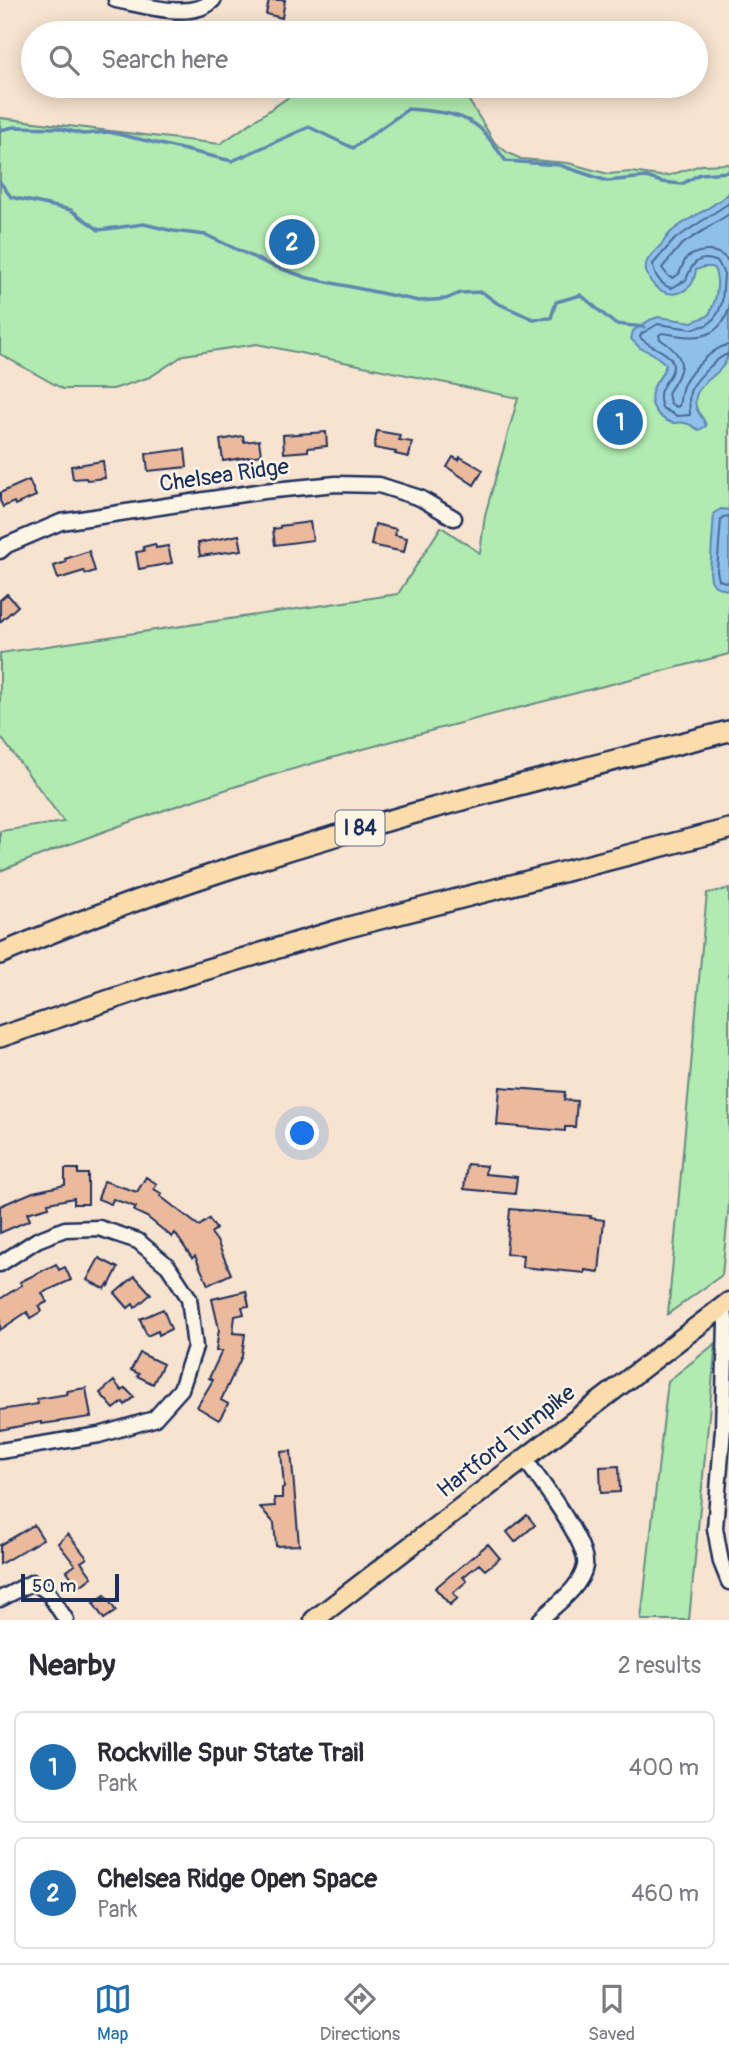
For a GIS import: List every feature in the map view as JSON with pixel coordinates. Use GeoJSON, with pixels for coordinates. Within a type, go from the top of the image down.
{"type":"FeatureCollection","features":[{"type":"Feature","properties":{"kind":"highway","name":"I 84"},"geometry":{"type":"LineString","coordinates":[[0,954],[120,906],[300,846],[433,808],[729,731]]}},
{"type":"Feature","properties":{"kind":"highway"},"geometry":{"type":"LineString","coordinates":[[0,1038],[151,986],[345,928],[729,829]]}},
{"type":"Feature","properties":{"kind":"main road","name":"Hartford Turnpike"},"geometry":{"type":"LineString","coordinates":[[314,1620],[726,1304]]}},
{"type":"Feature","properties":{"kind":"street"},"geometry":{"type":"LineString","coordinates":[[116,0],[190,12],[208,5],[213,0]]}},
{"type":"Feature","properties":{"kind":"street","name":"Chelsea Ridge"},"geometry":{"type":"LineString","coordinates":[[0,551],[7,545],[61,522],[252,492],[336,484],[379,485],[420,498],[454,518]]}},
{"type":"Feature","properties":{"kind":"street"},"geometry":{"type":"LineString","coordinates":[[0,1264],[37,1240],[65,1229],[99,1228],[138,1241],[168,1266],[189,1298],[195,1347],[181,1389],[154,1419],[99,1435],[0,1451]]}},
{"type":"Feature","properties":{"kind":"street"},"geometry":{"type":"LineString","coordinates":[[726,1304],[723,1429],[715,1528],[721,1562],[729,1581]]}},
{"type":"Feature","properties":{"kind":"street"},"geometry":{"type":"LineString","coordinates":[[524,1458],[582,1546],[586,1565],[578,1584],[540,1620]]}},
{"type":"Feature","properties":{"kind":"street"},"geometry":{"type":"LineString","coordinates":[[0,1599],[33,1582],[47,1591],[66,1620]]}},
{"type":"Feature","properties":{"kind":"green space"},"geometry":{"type":"Polygon","coordinates":[[[287,98],[467,98],[495,143],[521,159],[568,163],[608,174],[631,172],[660,176],[701,165],[729,164],[729,654],[445,727],[276,774],[137,820],[0,871],[0,831],[64,822],[0,736],[0,653],[398,594],[441,527],[480,553],[485,515],[518,398],[257,344],[184,355],[150,377],[113,389],[63,389],[0,354],[0,118],[220,144],[287,98]]]}},
{"type":"Feature","properties":{"kind":"green space"},"geometry":{"type":"Polygon","coordinates":[[[729,889],[729,1204],[722,1275],[668,1314],[707,893],[729,889]]]}},
{"type":"Feature","properties":{"kind":"green space"},"geometry":{"type":"Polygon","coordinates":[[[716,1343],[689,1620],[641,1620],[668,1381],[716,1343]]]}},
{"type":"Feature","properties":{"kind":"water"},"geometry":{"type":"Polygon","coordinates":[[[729,193],[729,344],[727,359],[722,367],[698,392],[696,407],[706,426],[699,430],[686,423],[668,421],[655,410],[651,400],[654,386],[666,364],[631,339],[633,331],[658,317],[692,322],[708,316],[716,292],[717,278],[713,267],[696,270],[691,285],[672,294],[660,290],[650,281],[646,265],[670,233],[729,193]]]}},
{"type":"Feature","properties":{"kind":"water"},"geometry":{"type":"Polygon","coordinates":[[[721,509],[729,510],[729,588],[726,590],[715,586],[710,572],[714,513],[721,509]]]}},
{"type":"Feature","properties":{"kind":"building"},"geometry":{"type":"Polygon","coordinates":[[[269,0],[285,0],[282,18],[266,14],[269,0]]]}},
{"type":"Feature","properties":{"kind":"building"},"geometry":{"type":"Polygon","coordinates":[[[377,431],[400,435],[399,440],[412,442],[409,457],[374,448],[377,431]]]}},
{"type":"Feature","properties":{"kind":"building"},"geometry":{"type":"Polygon","coordinates":[[[326,432],[327,446],[284,453],[283,435],[326,432]]]}},
{"type":"Feature","properties":{"kind":"building"},"geometry":{"type":"Polygon","coordinates":[[[243,436],[244,442],[259,440],[261,455],[223,461],[220,440],[243,436]]]}},
{"type":"Feature","properties":{"kind":"building"},"geometry":{"type":"Polygon","coordinates":[[[185,449],[187,467],[148,471],[146,454],[185,449]]]}},
{"type":"Feature","properties":{"kind":"building"},"geometry":{"type":"Polygon","coordinates":[[[453,457],[459,460],[460,457],[483,470],[474,485],[447,467],[453,457]]]}},
{"type":"Feature","properties":{"kind":"building"},"geometry":{"type":"Polygon","coordinates":[[[103,461],[105,478],[73,479],[71,466],[103,461]]]}},
{"type":"Feature","properties":{"kind":"building"},"geometry":{"type":"Polygon","coordinates":[[[29,480],[36,496],[3,507],[0,493],[29,480]]]}},
{"type":"Feature","properties":{"kind":"building"},"geometry":{"type":"Polygon","coordinates":[[[310,522],[313,540],[275,545],[273,529],[310,522]]]}},
{"type":"Feature","properties":{"kind":"building"},"geometry":{"type":"Polygon","coordinates":[[[375,524],[396,529],[395,535],[407,538],[404,552],[371,545],[375,524]]]}},
{"type":"Feature","properties":{"kind":"building"},"geometry":{"type":"Polygon","coordinates":[[[239,535],[242,550],[200,556],[198,543],[239,535]]]}},
{"type":"Feature","properties":{"kind":"building"},"geometry":{"type":"Polygon","coordinates":[[[155,544],[156,548],[168,546],[172,563],[139,569],[136,552],[144,551],[143,547],[155,544]]]}},
{"type":"Feature","properties":{"kind":"building"},"geometry":{"type":"Polygon","coordinates":[[[89,551],[95,571],[86,574],[84,571],[58,579],[54,566],[66,562],[65,559],[89,551]]]}},
{"type":"Feature","properties":{"kind":"building"},"geometry":{"type":"Polygon","coordinates":[[[7,594],[18,606],[0,622],[0,600],[7,594]]]}},
{"type":"Feature","properties":{"kind":"building"},"geometry":{"type":"Polygon","coordinates":[[[500,1087],[565,1092],[564,1100],[577,1101],[575,1127],[565,1127],[565,1131],[497,1125],[500,1087]]]}},
{"type":"Feature","properties":{"kind":"building"},"geometry":{"type":"Polygon","coordinates":[[[467,1164],[486,1166],[485,1174],[517,1177],[515,1194],[464,1189],[467,1164]]]}},
{"type":"Feature","properties":{"kind":"building"},"geometry":{"type":"Polygon","coordinates":[[[65,1169],[78,1169],[78,1174],[88,1174],[88,1204],[74,1204],[74,1198],[48,1203],[49,1207],[27,1213],[30,1220],[0,1233],[0,1206],[33,1192],[65,1185],[65,1169]]]}},
{"type":"Feature","properties":{"kind":"building"},"geometry":{"type":"Polygon","coordinates":[[[146,1177],[157,1184],[154,1189],[162,1194],[160,1196],[199,1226],[209,1219],[216,1229],[211,1233],[231,1274],[208,1285],[195,1256],[192,1258],[175,1233],[172,1237],[147,1217],[134,1211],[136,1207],[113,1199],[111,1204],[98,1199],[104,1181],[137,1192],[146,1177]]]}},
{"type":"Feature","properties":{"kind":"building"},"geometry":{"type":"Polygon","coordinates":[[[510,1209],[591,1216],[590,1218],[604,1220],[599,1272],[522,1267],[523,1255],[506,1254],[510,1209]]]}},
{"type":"Feature","properties":{"kind":"building"},"geometry":{"type":"Polygon","coordinates":[[[99,1258],[118,1268],[105,1289],[87,1280],[99,1258]]]}},
{"type":"Feature","properties":{"kind":"building"},"geometry":{"type":"Polygon","coordinates":[[[56,1264],[59,1270],[65,1267],[71,1280],[42,1293],[47,1302],[39,1306],[42,1311],[30,1318],[27,1312],[0,1330],[0,1299],[22,1285],[20,1282],[56,1264]]]}},
{"type":"Feature","properties":{"kind":"building"},"geometry":{"type":"Polygon","coordinates":[[[135,1276],[151,1294],[135,1308],[133,1304],[128,1308],[115,1293],[135,1276]]]}},
{"type":"Feature","properties":{"kind":"building"},"geometry":{"type":"Polygon","coordinates":[[[246,1291],[249,1306],[242,1307],[244,1314],[235,1316],[233,1333],[245,1334],[242,1356],[221,1400],[228,1404],[219,1420],[197,1407],[213,1380],[209,1378],[222,1351],[216,1351],[219,1329],[212,1299],[246,1291]]]}},
{"type":"Feature","properties":{"kind":"building"},"geometry":{"type":"Polygon","coordinates":[[[163,1309],[171,1329],[159,1335],[158,1331],[147,1336],[140,1319],[163,1309]]]}},
{"type":"Feature","properties":{"kind":"building"},"geometry":{"type":"Polygon","coordinates":[[[140,1353],[163,1364],[153,1384],[131,1370],[140,1353]]]}},
{"type":"Feature","properties":{"kind":"building"},"geometry":{"type":"Polygon","coordinates":[[[114,1381],[122,1391],[125,1388],[134,1397],[125,1405],[123,1402],[114,1409],[100,1393],[114,1381]]]}},
{"type":"Feature","properties":{"kind":"building"},"geometry":{"type":"Polygon","coordinates":[[[86,1388],[91,1417],[41,1422],[0,1430],[0,1410],[38,1404],[37,1399],[86,1388]]]}},
{"type":"Feature","properties":{"kind":"building"},"geometry":{"type":"Polygon","coordinates":[[[291,1451],[299,1545],[276,1546],[274,1523],[260,1507],[275,1506],[274,1498],[282,1498],[284,1487],[281,1452],[291,1451]]]}},
{"type":"Feature","properties":{"kind":"building"},"geometry":{"type":"Polygon","coordinates":[[[619,1466],[620,1492],[601,1493],[600,1467],[619,1466]]]}},
{"type":"Feature","properties":{"kind":"building"},"geometry":{"type":"Polygon","coordinates":[[[527,1515],[535,1525],[515,1542],[507,1532],[527,1515]]]}},
{"type":"Feature","properties":{"kind":"building"},"geometry":{"type":"Polygon","coordinates":[[[34,1525],[43,1539],[0,1564],[0,1545],[34,1525]]]}},
{"type":"Feature","properties":{"kind":"building"},"geometry":{"type":"Polygon","coordinates":[[[68,1534],[87,1558],[81,1562],[92,1577],[80,1586],[67,1571],[75,1565],[58,1543],[68,1534]]]}},
{"type":"Feature","properties":{"kind":"building"},"geometry":{"type":"Polygon","coordinates":[[[488,1544],[500,1558],[485,1570],[479,1564],[463,1577],[467,1581],[453,1593],[458,1598],[450,1605],[435,1588],[488,1544]]]}},
{"type":"Feature","properties":{"kind":"building"},"geometry":{"type":"Polygon","coordinates":[[[105,1595],[116,1611],[104,1619],[93,1603],[105,1595]]]}},
{"type":"Feature","properties":{"kind":"waterway"},"geometry":{"type":"LineString","coordinates":[[0,130],[14,127],[58,128],[83,134],[109,132],[232,161],[309,127],[353,148],[408,109],[466,119],[482,130],[506,161],[559,165],[607,181],[646,177],[682,184],[700,174],[729,172]]}},
{"type":"Feature","properties":{"kind":"waterway"},"geometry":{"type":"LineString","coordinates":[[0,182],[11,197],[71,210],[99,230],[144,224],[206,235],[268,264],[308,278],[419,301],[446,299],[460,293],[482,292],[497,303],[533,319],[551,318],[556,302],[581,295],[615,324],[644,327]]}},
{"type":"Feature","properties":{"kind":"place","name":"Chelsea Ridge Open Space"},"geometry":{"type":"Point","coordinates":[292,242]}},
{"type":"Feature","properties":{"kind":"place","name":"Rockville Spur State Trail"},"geometry":{"type":"Point","coordinates":[620,422]}}]}
